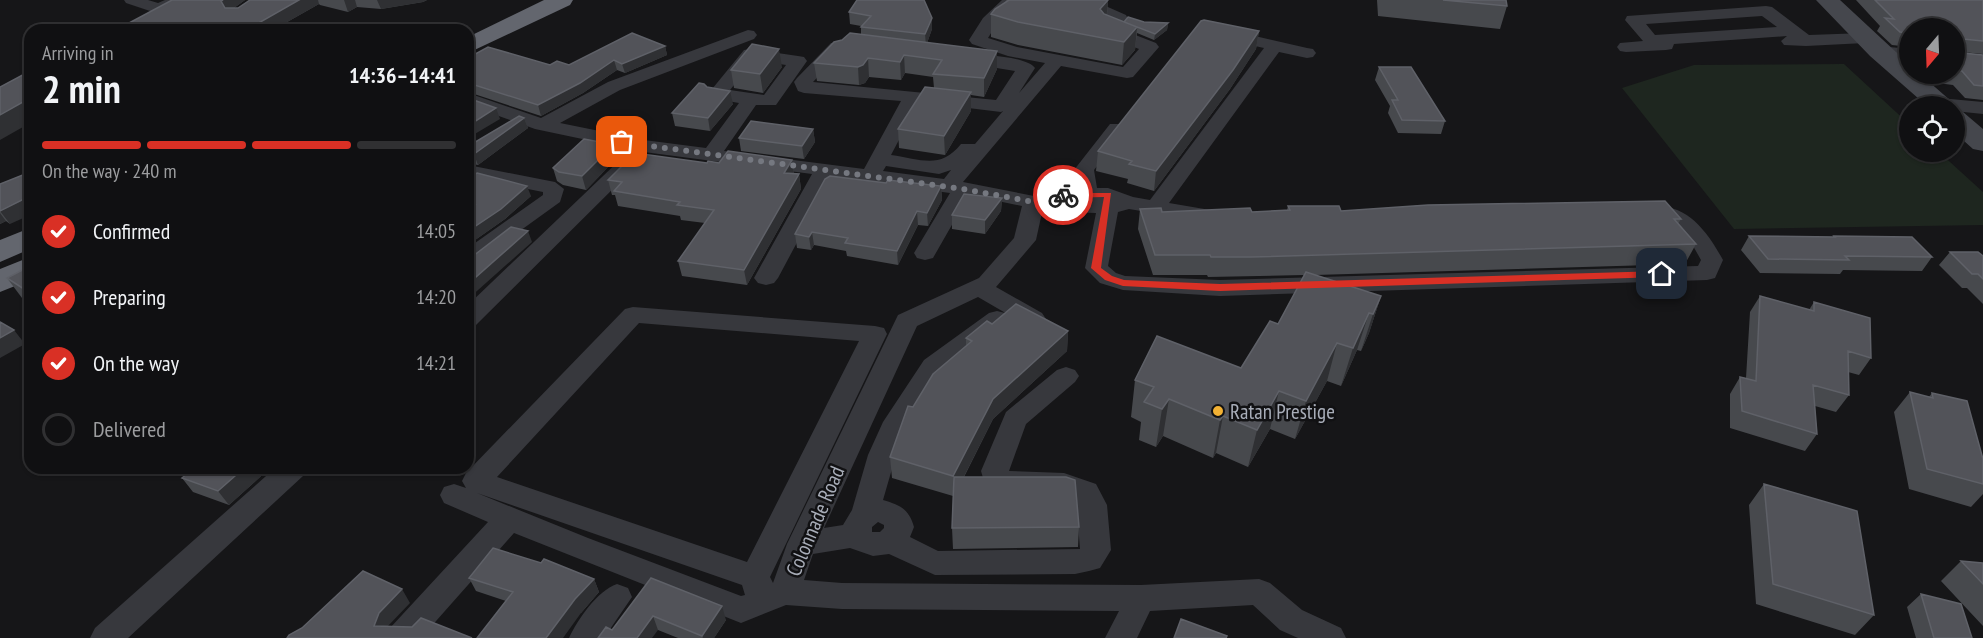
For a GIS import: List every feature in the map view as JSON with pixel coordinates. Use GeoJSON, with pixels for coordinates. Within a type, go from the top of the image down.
{"type":"FeatureCollection","features":[{"type":"Feature","properties":{"kind":"highway"},"geometry":{"type":"LineString","coordinates":[[467,24],[518,0]]}},
{"type":"Feature","properties":{"kind":"highway"},"geometry":{"type":"LineString","coordinates":[[474,43],[562,0]]}},
{"type":"Feature","properties":{"kind":"highway"},"geometry":{"type":"LineString","coordinates":[[0,252],[24,240]]}},
{"type":"Feature","properties":{"kind":"highway"},"geometry":{"type":"LineString","coordinates":[[0,282],[24,270]]}},
{"type":"Feature","properties":{"kind":"street"},"geometry":{"type":"LineString","coordinates":[[132,0],[159,9],[178,0]]}},
{"type":"Feature","properties":{"kind":"street"},"geometry":{"type":"LineString","coordinates":[[1011,0],[989,22],[978,39],[1014,52],[1127,73],[1150,46],[1110,31],[1120,19],[1092,6],[1095,0]]}},
{"type":"Feature","properties":{"kind":"street"},"geometry":{"type":"LineString","coordinates":[[1827,0],[1872,45],[1930,96]]}},
{"type":"Feature","properties":{"kind":"street"},"geometry":{"type":"LineString","coordinates":[[1799,36],[1766,11],[1633,20],[1651,40],[1799,36],[1872,45],[1899,51]]}},
{"type":"Feature","properties":{"kind":"street"},"geometry":{"type":"LineString","coordinates":[[1208,30],[1307,53]]}},
{"type":"Feature","properties":{"kind":"street"},"geometry":{"type":"LineString","coordinates":[[542,125],[614,86],[748,35]]}},
{"type":"Feature","properties":{"kind":"street"},"geometry":{"type":"LineString","coordinates":[[1626,47],[1799,36]]}},
{"type":"Feature","properties":{"kind":"street"},"geometry":{"type":"LineString","coordinates":[[849,44],[833,49],[803,82],[804,87],[1001,106]]}},
{"type":"Feature","properties":{"kind":"street"},"geometry":{"type":"LineString","coordinates":[[1156,207],[1274,46]]}},
{"type":"Feature","properties":{"kind":"street"},"geometry":{"type":"LineString","coordinates":[[474,101],[542,125],[644,146],[825,170],[939,168],[958,161],[1001,106],[1026,68],[1009,63],[952,56]]}},
{"type":"Feature","properties":{"kind":"street"},"geometry":{"type":"LineString","coordinates":[[925,253],[956,188],[1058,59]]}},
{"type":"Feature","properties":{"kind":"street"},"geometry":{"type":"LineString","coordinates":[[875,168],[913,96]]}},
{"type":"Feature","properties":{"kind":"street"},"geometry":{"type":"LineString","coordinates":[[711,155],[751,99]]}},
{"type":"Feature","properties":{"kind":"street"},"geometry":{"type":"LineString","coordinates":[[1965,108],[1983,108]]}},
{"type":"Feature","properties":{"kind":"street"},"geometry":{"type":"LineString","coordinates":[[1127,115],[1084,170],[1108,200],[1096,268],[1108,278],[1123,283],[1220,288],[1707,273],[1712,260],[1701,239],[1686,221],[1668,212],[1632,213]]}},
{"type":"Feature","properties":{"kind":"street"},"geometry":{"type":"LineString","coordinates":[[503,128],[520,117]]}},
{"type":"Feature","properties":{"kind":"street"},"geometry":{"type":"LineString","coordinates":[[1965,127],[1983,143]]}},
{"type":"Feature","properties":{"kind":"street"},"geometry":{"type":"LineString","coordinates":[[474,313],[580,212],[644,146]]}},
{"type":"Feature","properties":{"kind":"street"},"geometry":{"type":"LineString","coordinates":[[875,168],[956,188],[1066,206],[1108,200],[1237,218]]}},
{"type":"Feature","properties":{"kind":"street"},"geometry":{"type":"LineString","coordinates":[[766,278],[825,170]]}},
{"type":"Feature","properties":{"kind":"street"},"geometry":{"type":"LineString","coordinates":[[474,176],[548,186],[554,189],[554,192],[553,198],[474,255]]}},
{"type":"Feature","properties":{"kind":"street","name":"Colonnade Road"},"geometry":{"type":"LineString","coordinates":[[767,590],[802,544],[907,321],[987,283],[1025,240],[1045,201]]}},
{"type":"Feature","properties":{"kind":"street"},"geometry":{"type":"LineString","coordinates":[[978,288],[1034,318]]}},
{"type":"Feature","properties":{"kind":"street"},"geometry":{"type":"LineString","coordinates":[[454,495],[741,610],[767,590],[875,334],[633,315],[476,481],[767,590]]}},
{"type":"Feature","properties":{"kind":"street"},"geometry":{"type":"LineString","coordinates":[[861,525],[882,455],[896,422],[933,366],[997,319]]}},
{"type":"Feature","properties":{"kind":"street"},"geometry":{"type":"LineString","coordinates":[[802,544],[861,525],[879,510],[892,513],[897,518],[900,529],[890,541],[935,563],[1075,562],[1089,559],[1096,550],[1091,496],[1083,487],[1067,484],[1006,483],[996,480],[995,471],[1015,419],[1066,376]]}},
{"type":"Feature","properties":{"kind":"street"},"geometry":{"type":"LineString","coordinates":[[106,638],[286,474]]}},
{"type":"Feature","properties":{"kind":"street"},"geometry":{"type":"LineString","coordinates":[[401,638],[508,518]]}},
{"type":"Feature","properties":{"kind":"street","name":"Colonnade Road"},"geometry":{"type":"LineString","coordinates":[[767,590],[843,596],[1141,598],[1258,592],[1286,629]]}},
{"type":"Feature","properties":{"kind":"street"},"geometry":{"type":"LineString","coordinates":[[585,638],[617,597]]}},
{"type":"Feature","properties":{"kind":"street"},"geometry":{"type":"LineString","coordinates":[[1121,638],[1141,598]]}},
{"type":"Feature","properties":{"kind":"street"},"geometry":{"type":"LineString","coordinates":[[1286,629],[1330,638]]}},
{"type":"Feature","properties":{"kind":"shaded area"},"geometry":{"type":"Polygon","coordinates":[[[1844,64],[1899,115],[1899,162],[1950,162],[1983,192],[1983,225],[1734,229],[1622,88],[1694,65],[1844,64]]]}},
{"type":"Feature","properties":{"kind":"building"},"geometry":{"type":"Polygon","coordinates":[[[172,0],[223,0],[221,1],[225,8],[238,8],[250,0],[299,0],[257,24],[127,24],[172,0]]]}},
{"type":"Feature","properties":{"kind":"building"},"geometry":{"type":"Polygon","coordinates":[[[857,0],[924,0],[932,18],[925,34],[861,27],[871,16],[849,12],[857,0]]]}},
{"type":"Feature","properties":{"kind":"building"},"geometry":{"type":"Polygon","coordinates":[[[1009,0],[1108,0],[1100,9],[1104,14],[1137,27],[1124,42],[1018,22],[991,14],[1009,0]]]}},
{"type":"Feature","properties":{"kind":"building"},"geometry":{"type":"Polygon","coordinates":[[[1443,0],[1506,0],[1507,6],[1443,0]]]}},
{"type":"Feature","properties":{"kind":"building"},"geometry":{"type":"Polygon","coordinates":[[[1875,0],[1983,0],[1983,41],[1965,39],[1965,18],[1899,18],[1899,31],[1885,18],[1894,19],[1875,0]]]}},
{"type":"Feature","properties":{"kind":"building"},"geometry":{"type":"Polygon","coordinates":[[[1128,17],[1144,22],[1168,23],[1155,34],[1124,22],[1128,17]]]}},
{"type":"Feature","properties":{"kind":"building"},"geometry":{"type":"Polygon","coordinates":[[[1201,21],[1259,31],[1233,70],[1156,171],[1129,164],[1132,161],[1098,151],[1201,21]]]}},
{"type":"Feature","properties":{"kind":"building"},"geometry":{"type":"Polygon","coordinates":[[[632,33],[665,46],[622,64],[614,60],[580,83],[538,105],[474,85],[474,55],[488,47],[550,65],[557,61],[569,65],[632,33]]]}},
{"type":"Feature","properties":{"kind":"building"},"geometry":{"type":"Polygon","coordinates":[[[850,33],[997,51],[984,78],[933,74],[942,60],[904,55],[900,62],[868,58],[863,65],[858,67],[814,63],[834,42],[842,40],[850,33]]]}},
{"type":"Feature","properties":{"kind":"building"},"geometry":{"type":"Polygon","coordinates":[[[752,44],[779,49],[760,74],[731,70],[752,44]]]}},
{"type":"Feature","properties":{"kind":"building"},"geometry":{"type":"Polygon","coordinates":[[[1965,53],[1983,55],[1983,86],[1974,85],[1965,74],[1965,53]]]}},
{"type":"Feature","properties":{"kind":"building"},"geometry":{"type":"Polygon","coordinates":[[[1379,67],[1411,67],[1445,121],[1402,120],[1392,100],[1398,100],[1379,67]]]}},
{"type":"Feature","properties":{"kind":"building"},"geometry":{"type":"Polygon","coordinates":[[[24,74],[24,101],[0,115],[0,87],[24,74]]]}},
{"type":"Feature","properties":{"kind":"building"},"geometry":{"type":"Polygon","coordinates":[[[699,83],[707,87],[730,91],[708,118],[672,113],[699,83]]]}},
{"type":"Feature","properties":{"kind":"building"},"geometry":{"type":"Polygon","coordinates":[[[925,87],[971,92],[944,136],[898,129],[925,87]]]}},
{"type":"Feature","properties":{"kind":"building"},"geometry":{"type":"Polygon","coordinates":[[[474,100],[496,108],[474,122],[474,100]]]}},
{"type":"Feature","properties":{"kind":"building"},"geometry":{"type":"Polygon","coordinates":[[[519,116],[524,118],[474,154],[474,143],[519,116]]]}},
{"type":"Feature","properties":{"kind":"building"},"geometry":{"type":"Polygon","coordinates":[[[751,121],[813,129],[802,146],[739,138],[751,121]]]}},
{"type":"Feature","properties":{"kind":"building"},"geometry":{"type":"Polygon","coordinates":[[[584,139],[610,144],[606,148],[608,150],[582,176],[559,172],[553,168],[584,139]]]}},
{"type":"Feature","properties":{"kind":"building"},"geometry":{"type":"Polygon","coordinates":[[[728,151],[792,160],[784,173],[799,174],[744,270],[678,261],[714,210],[677,205],[680,202],[614,191],[622,182],[608,180],[635,153],[719,163],[728,151]]]}},
{"type":"Feature","properties":{"kind":"building"},"geometry":{"type":"Polygon","coordinates":[[[477,173],[527,186],[501,209],[474,227],[474,175],[477,173]]]}},
{"type":"Feature","properties":{"kind":"building"},"geometry":{"type":"Polygon","coordinates":[[[24,174],[24,199],[0,211],[0,184],[24,174]]]}},
{"type":"Feature","properties":{"kind":"building"},"geometry":{"type":"Polygon","coordinates":[[[830,176],[886,183],[888,180],[941,186],[927,213],[917,211],[897,251],[845,243],[848,238],[812,232],[809,237],[795,234],[825,179],[830,176]]]}},
{"type":"Feature","properties":{"kind":"building"},"geometry":{"type":"Polygon","coordinates":[[[964,194],[1002,198],[985,220],[952,215],[964,194]]]}},
{"type":"Feature","properties":{"kind":"building"},"geometry":{"type":"Polygon","coordinates":[[[1665,201],[1681,219],[1674,219],[1696,244],[1251,257],[1155,255],[1140,209],[1161,208],[1162,212],[1250,208],[1252,212],[1290,210],[1288,206],[1339,206],[1341,211],[1428,205],[1665,201]]]}},
{"type":"Feature","properties":{"kind":"building"},"geometry":{"type":"Polygon","coordinates":[[[511,227],[528,231],[474,279],[474,255],[511,227]]]}},
{"type":"Feature","properties":{"kind":"building"},"geometry":{"type":"Polygon","coordinates":[[[1749,236],[1912,237],[1932,257],[1845,256],[1849,260],[1768,259],[1749,236]]]}},
{"type":"Feature","properties":{"kind":"building"},"geometry":{"type":"Polygon","coordinates":[[[1950,252],[1978,252],[1983,256],[1983,279],[1978,274],[1972,274],[1950,252]]]}},
{"type":"Feature","properties":{"kind":"building"},"geometry":{"type":"Polygon","coordinates":[[[24,269],[24,289],[7,278],[24,269]]]}},
{"type":"Feature","properties":{"kind":"building"},"geometry":{"type":"Polygon","coordinates":[[[1306,272],[1381,296],[1373,314],[1369,313],[1353,348],[1337,343],[1306,401],[1279,391],[1257,430],[1223,416],[1220,420],[1169,399],[1162,409],[1144,402],[1154,387],[1135,380],[1157,336],[1241,368],[1270,321],[1278,324],[1306,272]]]}},
{"type":"Feature","properties":{"kind":"building"},"geometry":{"type":"Polygon","coordinates":[[[1760,296],[1814,311],[1814,302],[1870,318],[1871,358],[1848,351],[1849,395],[1813,385],[1817,434],[1742,411],[1740,377],[1756,381],[1760,296]]]}},
{"type":"Feature","properties":{"kind":"building"},"geometry":{"type":"Polygon","coordinates":[[[1016,304],[1068,331],[993,399],[953,476],[890,457],[908,406],[913,407],[933,374],[972,341],[966,338],[987,321],[992,324],[1016,304]]]}},
{"type":"Feature","properties":{"kind":"building"},"geometry":{"type":"Polygon","coordinates":[[[0,322],[14,330],[0,338],[0,322]]]}},
{"type":"Feature","properties":{"kind":"building"},"geometry":{"type":"Polygon","coordinates":[[[1910,392],[1933,398],[1932,393],[1967,401],[1983,459],[1983,484],[1927,469],[1910,392]]]}},
{"type":"Feature","properties":{"kind":"building"},"geometry":{"type":"Polygon","coordinates":[[[187,474],[237,474],[218,491],[182,478],[187,474]]]}},
{"type":"Feature","properties":{"kind":"building"},"geometry":{"type":"Polygon","coordinates":[[[954,477],[1066,477],[1075,480],[1079,527],[952,528],[954,477]]]}},
{"type":"Feature","properties":{"kind":"building"},"geometry":{"type":"Polygon","coordinates":[[[1764,484],[1857,511],[1874,615],[1773,584],[1764,484]]]}},
{"type":"Feature","properties":{"kind":"building"},"geometry":{"type":"Polygon","coordinates":[[[493,548],[541,563],[544,559],[594,579],[575,599],[546,638],[477,638],[513,592],[469,578],[493,548]]]}},
{"type":"Feature","properties":{"kind":"building"},"geometry":{"type":"Polygon","coordinates":[[[1961,561],[1983,563],[1983,584],[1961,561]]]}},
{"type":"Feature","properties":{"kind":"building"},"geometry":{"type":"Polygon","coordinates":[[[363,571],[402,589],[379,613],[374,626],[412,627],[421,618],[472,638],[287,638],[302,628],[363,571]]]}},
{"type":"Feature","properties":{"kind":"building"},"geometry":{"type":"Polygon","coordinates":[[[651,578],[722,606],[702,636],[653,616],[637,638],[598,638],[606,627],[612,630],[651,578]]]}},
{"type":"Feature","properties":{"kind":"building"},"geometry":{"type":"Polygon","coordinates":[[[1921,594],[1961,604],[1972,638],[1934,638],[1921,594]]]}},
{"type":"Feature","properties":{"kind":"building"},"geometry":{"type":"Polygon","coordinates":[[[1181,619],[1227,636],[1226,638],[1174,638],[1181,619]]]}},
{"type":"Feature","properties":{"kind":"way so far"},"geometry":{"type":"LineString","coordinates":[[622,142],[963,189],[1034,202],[1055,201],[1063,195]]}},
{"type":"Feature","properties":{"kind":"place","name":"Ratan Prestige"},"geometry":{"type":"Point","coordinates":[1218,411]}},
{"type":"Feature","properties":{"kind":"route"},"geometry":{"type":"LineString","coordinates":[[1063,195],[1108,194],[1108,207],[1096,268],[1108,278],[1123,283],[1220,288],[1662,274]]}}]}
